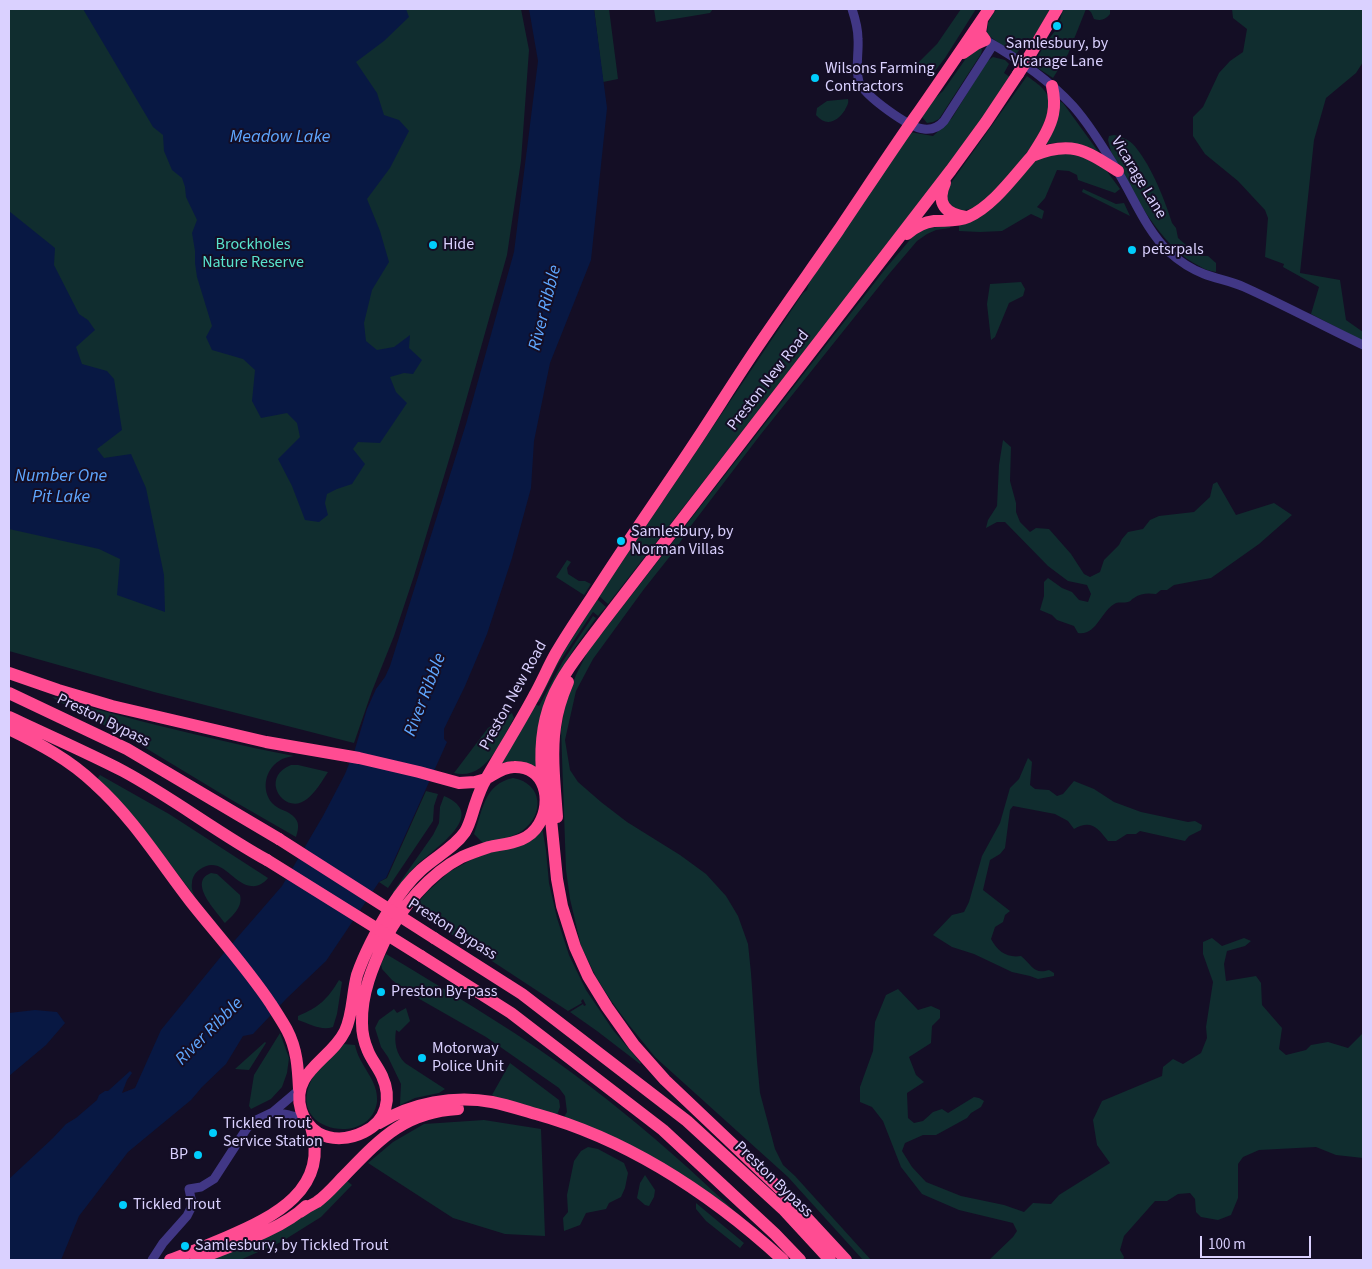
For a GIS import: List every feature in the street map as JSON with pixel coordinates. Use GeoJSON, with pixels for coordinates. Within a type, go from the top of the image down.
{"type":"FeatureCollection","features":[{"type":"Feature","properties":{"kind":"highway","name":"Preston New Road"},"geometry":{"type":"LineString","coordinates":[[544,788],[541,747],[544,720],[562,678],[951,170],[1018,74],[1057,9]]}},
{"type":"Feature","properties":{"kind":"highway","name":"Preston New Road"},"geometry":{"type":"LineString","coordinates":[[299,1089],[316,1063],[336,1044],[345,1031],[350,1018],[358,975],[369,947],[393,904],[410,881],[457,842],[466,830],[478,796],[487,778],[532,700],[555,655],[594,593],[757,347],[986,13]]}},
{"type":"Feature","properties":{"kind":"highway"},"geometry":{"type":"LineString","coordinates":[[986,13],[980,26],[980,33],[989,42]]}},
{"type":"Feature","properties":{"kind":"highway"},"geometry":{"type":"LineString","coordinates":[[957,56],[976,44],[989,42]]}},
{"type":"Feature","properties":{"kind":"highway"},"geometry":{"type":"LineString","coordinates":[[888,252],[908,232],[924,223],[968,217],[988,204],[1032,156],[1042,140],[1053,115],[1052,86]]}},
{"type":"Feature","properties":{"kind":"highway"},"geometry":{"type":"LineString","coordinates":[[1032,156],[1060,148],[1077,149],[1094,156],[1118,171]]}},
{"type":"Feature","properties":{"kind":"highway"},"geometry":{"type":"LineString","coordinates":[[951,170],[944,185],[942,201],[950,212],[958,216],[968,217]]}},
{"type":"Feature","properties":{"kind":"highway"},"geometry":{"type":"LineString","coordinates":[[557,879],[558,839],[553,748],[554,727],[562,697],[579,654]]}},
{"type":"Feature","properties":{"kind":"highway"},"geometry":{"type":"LineString","coordinates":[[9,673],[112,706],[266,742],[328,752],[418,772],[450,782],[475,782],[504,769],[517,767],[530,772],[540,779],[551,819],[557,879],[568,927],[588,976],[607,1007],[634,1045],[665,1080],[782,1190],[846,1260]]}},
{"type":"Feature","properties":{"kind":"highway","name":"Preston Bypass"},"geometry":{"type":"LineString","coordinates":[[9,693],[127,749],[280,838],[522,994],[687,1121],[783,1209],[830,1260]]}},
{"type":"Feature","properties":{"kind":"highway"},"geometry":{"type":"LineString","coordinates":[[9,716],[123,771],[184,807],[239,844],[511,1013],[663,1130],[775,1234],[800,1260]]}},
{"type":"Feature","properties":{"kind":"highway"},"geometry":{"type":"LineString","coordinates":[[9,729],[59,756],[95,784],[125,814],[264,994],[283,1022],[292,1040],[298,1064],[300,1107],[308,1123],[315,1150],[312,1167],[302,1189],[276,1213],[246,1229],[170,1260]]}},
{"type":"Feature","properties":{"kind":"highway"},"geometry":{"type":"LineString","coordinates":[[300,1212],[360,1148],[378,1124],[385,1108],[387,1101],[384,1080],[365,1046],[362,1014],[370,976],[389,933],[404,910],[422,888],[452,863],[475,852],[517,842],[532,832],[542,820],[544,788]]}},
{"type":"Feature","properties":{"kind":"highway"},"geometry":{"type":"LineString","coordinates":[[308,1123],[321,1134],[329,1137],[348,1138],[359,1135],[408,1108],[438,1102],[492,1102],[521,1110],[574,1126],[628,1150],[668,1173],[722,1209],[783,1260]]}},
{"type":"Feature","properties":{"kind":"highway"},"geometry":{"type":"LineString","coordinates":[[196,1260],[258,1234],[318,1201],[386,1134],[410,1120],[447,1109],[521,1110]]}},
{"type":"Feature","properties":{"kind":"street"},"geometry":{"type":"LineString","coordinates":[[852,9],[858,38],[858,75],[861,85],[869,96],[910,125],[924,129],[936,128],[948,116],[989,42]]}},
{"type":"Feature","properties":{"kind":"street","name":"Vicarage Lane"},"geometry":{"type":"LineString","coordinates":[[989,42],[1030,69],[1052,86],[1074,107],[1118,171],[1154,235],[1168,252],[1183,263],[1204,274],[1233,282],[1363,345]]}},
{"type":"Feature","properties":{"kind":"street"},"geometry":{"type":"LineString","coordinates":[[152,1260],[191,1208],[190,1189],[201,1187],[214,1180],[247,1128],[254,1121],[273,1112],[299,1089]]}},
{"type":"Feature","properties":{"kind":"street"},"geometry":{"type":"LineString","coordinates":[[273,1112],[289,1115],[308,1123]]}},
{"type":"Feature","properties":{"kind":"green space","name":"Brockholes Nature Reserve"},"geometry":{"type":"Polygon","coordinates":[[[9,9],[521,9],[529,50],[521,161],[507,255],[414,576],[354,743],[154,692],[9,651],[9,9]]]}},
{"type":"Feature","properties":{"kind":"green space"},"geometry":{"type":"Polygon","coordinates":[[[594,9],[609,9],[618,79],[603,82],[594,9]]]}},
{"type":"Feature","properties":{"kind":"green space"},"geometry":{"type":"Polygon","coordinates":[[[654,9],[713,9],[710,13],[656,22],[654,9]]]}},
{"type":"Feature","properties":{"kind":"green space"},"geometry":{"type":"Polygon","coordinates":[[[961,9],[976,9],[935,71],[927,67],[915,66],[937,44],[961,9]]]}},
{"type":"Feature","properties":{"kind":"green space"},"geometry":{"type":"Polygon","coordinates":[[[996,9],[1050,9],[1031,43],[1026,40],[1015,56],[987,34],[988,23],[996,9]]]}},
{"type":"Feature","properties":{"kind":"green space"},"geometry":{"type":"Polygon","coordinates":[[[1063,9],[1086,9],[1068,54],[1053,78],[1033,65],[1045,44],[1058,27],[1063,9]]]}},
{"type":"Feature","properties":{"kind":"green space"},"geometry":{"type":"Polygon","coordinates":[[[1087,9],[1110,9],[1110,14],[1105,19],[1096,20],[1087,9]]]}},
{"type":"Feature","properties":{"kind":"green space"},"geometry":{"type":"Polygon","coordinates":[[[1232,9],[1363,9],[1363,62],[1356,73],[1326,98],[1314,140],[1300,273],[1340,280],[1346,320],[1363,332],[1363,341],[1311,314],[1319,287],[1283,267],[1284,264],[1265,257],[1268,218],[1265,210],[1238,181],[1205,154],[1193,136],[1193,117],[1203,107],[1219,73],[1230,61],[1243,52],[1247,29],[1233,18],[1232,9]]]}},
{"type":"Feature","properties":{"kind":"green space"},"geometry":{"type":"Polygon","coordinates":[[[974,47],[981,48],[981,54],[939,119],[927,123],[922,117],[931,102],[943,91],[974,47]]]}},
{"type":"Feature","properties":{"kind":"green space"},"geometry":{"type":"Polygon","coordinates":[[[993,57],[1005,60],[1009,64],[1004,73],[1010,77],[955,158],[608,604],[599,596],[803,293],[807,290],[809,283],[910,132],[933,136],[952,118],[987,61],[993,57]]]}},
{"type":"Feature","properties":{"kind":"green space"},"geometry":{"type":"Polygon","coordinates":[[[1027,76],[1041,87],[1048,97],[1047,114],[1042,128],[1022,160],[997,189],[975,207],[956,210],[946,200],[948,187],[1027,76]]]}},
{"type":"Feature","properties":{"kind":"green space"},"geometry":{"type":"Polygon","coordinates":[[[848,99],[845,110],[835,120],[827,122],[816,115],[817,108],[827,101],[848,99]]]}},
{"type":"Feature","properties":{"kind":"green space"},"geometry":{"type":"Polygon","coordinates":[[[1058,100],[1063,103],[1100,154],[1085,147],[1066,142],[1043,145],[1058,100]]]}},
{"type":"Feature","properties":{"kind":"green space"},"geometry":{"type":"Polygon","coordinates":[[[1114,135],[1124,138],[1135,146],[1148,165],[1158,185],[1172,223],[1176,228],[1178,238],[1186,245],[1197,250],[1201,256],[1208,256],[1216,263],[1216,272],[1204,269],[1186,258],[1172,246],[1148,217],[1111,152],[1108,140],[1109,136],[1114,135]]]}},
{"type":"Feature","properties":{"kind":"green space"},"geometry":{"type":"Polygon","coordinates":[[[1073,151],[1106,170],[1120,189],[1115,193],[1078,180],[1077,175],[1069,171],[1057,170],[1045,198],[1037,207],[1044,211],[1042,219],[1031,214],[1002,231],[959,231],[959,226],[981,216],[1040,154],[1073,151]]]}},
{"type":"Feature","properties":{"kind":"green space"},"geometry":{"type":"Polygon","coordinates":[[[1083,189],[1116,204],[1124,203],[1130,216],[1082,192],[1083,189]]]}},
{"type":"Feature","properties":{"kind":"green space"},"geometry":{"type":"Polygon","coordinates":[[[951,225],[950,228],[936,230],[917,241],[761,434],[690,527],[675,550],[593,659],[576,691],[565,740],[570,770],[578,782],[627,822],[680,855],[706,874],[726,896],[738,916],[748,944],[760,1093],[775,1149],[783,1165],[871,1260],[863,1260],[788,1177],[655,1057],[612,1002],[596,977],[581,946],[570,899],[566,870],[561,729],[566,701],[588,651],[886,268],[914,235],[922,229],[951,225]]]}},
{"type":"Feature","properties":{"kind":"green space"},"geometry":{"type":"Polygon","coordinates":[[[1021,282],[1025,289],[1023,296],[1009,303],[995,337],[991,340],[987,304],[990,284],[1021,282]]]}},
{"type":"Feature","properties":{"kind":"green space"},"geometry":{"type":"Polygon","coordinates":[[[1003,440],[1011,447],[1010,481],[1016,503],[1016,512],[1020,522],[1030,532],[1036,528],[1049,529],[1071,554],[1084,574],[1090,577],[1100,572],[1104,560],[1119,545],[1128,532],[1143,529],[1150,520],[1159,516],[1194,512],[1210,497],[1213,484],[1217,482],[1236,515],[1274,503],[1292,515],[1259,544],[1211,578],[1174,585],[1156,594],[1142,594],[1129,602],[1116,603],[1106,611],[1090,631],[1078,633],[1074,626],[1057,620],[1052,615],[1040,610],[1044,596],[1044,582],[1048,578],[1062,588],[1072,592],[1079,600],[1088,602],[1091,594],[1087,585],[1068,581],[1048,566],[1005,522],[997,522],[986,528],[988,520],[997,506],[999,465],[1003,440]]]}},
{"type":"Feature","properties":{"kind":"green space"},"geometry":{"type":"Polygon","coordinates":[[[567,560],[571,562],[567,568],[568,574],[579,581],[591,584],[584,595],[556,577],[567,560]]]}},
{"type":"Feature","properties":{"kind":"green space"},"geometry":{"type":"Polygon","coordinates":[[[597,599],[606,607],[598,616],[593,612],[558,664],[539,702],[537,701],[556,664],[597,599]]]}},
{"type":"Feature","properties":{"kind":"green space"},"geometry":{"type":"Polygon","coordinates":[[[593,616],[596,618],[560,672],[536,768],[520,762],[502,763],[535,704],[539,706],[563,661],[593,616]]]}},
{"type":"Feature","properties":{"kind":"green space"},"geometry":{"type":"Polygon","coordinates":[[[52,697],[176,730],[294,756],[282,759],[270,770],[266,780],[266,792],[272,803],[293,815],[297,820],[296,837],[134,741],[52,697]]]}},
{"type":"Feature","properties":{"kind":"green space"},"geometry":{"type":"Polygon","coordinates":[[[512,713],[514,718],[504,737],[498,748],[484,765],[475,771],[465,774],[454,773],[488,728],[512,713]]]}},
{"type":"Feature","properties":{"kind":"green space"},"geometry":{"type":"Polygon","coordinates":[[[1028,758],[1032,762],[1030,785],[1035,789],[1049,790],[1057,796],[1063,794],[1074,781],[1094,789],[1114,802],[1141,812],[1188,822],[1195,821],[1202,825],[1201,830],[1189,836],[1185,841],[1140,831],[1136,834],[1127,834],[1116,841],[1108,841],[1094,826],[1085,825],[1074,829],[1068,821],[1055,814],[1013,806],[1010,810],[1005,848],[1000,854],[990,860],[983,890],[1010,911],[1005,915],[1003,922],[995,927],[991,939],[994,944],[1007,955],[1021,956],[1036,970],[1049,970],[1054,973],[1054,976],[1038,979],[1012,972],[974,954],[952,947],[933,935],[952,915],[964,912],[969,902],[982,856],[1000,823],[1010,788],[1019,779],[1028,758]]]}},
{"type":"Feature","properties":{"kind":"green space"},"geometry":{"type":"Polygon","coordinates":[[[291,765],[328,772],[313,793],[299,803],[291,803],[284,800],[278,794],[276,786],[276,778],[281,771],[291,765]]]}},
{"type":"Feature","properties":{"kind":"green space"},"geometry":{"type":"Polygon","coordinates":[[[100,775],[169,814],[268,878],[261,884],[251,886],[244,884],[220,867],[214,865],[207,866],[198,871],[194,876],[192,889],[196,898],[139,823],[97,779],[100,775]]]}},
{"type":"Feature","properties":{"kind":"green space"},"geometry":{"type":"Polygon","coordinates":[[[513,778],[523,781],[535,793],[537,809],[535,817],[522,831],[484,844],[474,834],[486,799],[496,786],[503,781],[513,778]]]}},
{"type":"Feature","properties":{"kind":"green space"},"geometry":{"type":"Polygon","coordinates":[[[426,791],[438,794],[434,806],[433,821],[388,888],[379,882],[387,878],[426,791]]]}},
{"type":"Feature","properties":{"kind":"green space"},"geometry":{"type":"Polygon","coordinates":[[[444,796],[457,804],[461,813],[460,822],[454,832],[413,869],[395,894],[393,892],[433,835],[439,823],[440,807],[444,796]]]}},
{"type":"Feature","properties":{"kind":"green space"},"geometry":{"type":"Polygon","coordinates":[[[542,827],[549,883],[557,918],[569,955],[586,990],[613,1030],[640,1064],[570,1012],[583,1004],[584,1006],[586,1005],[583,999],[582,1003],[568,1011],[434,923],[415,906],[449,872],[478,856],[542,827]]]}},
{"type":"Feature","properties":{"kind":"green space"},"geometry":{"type":"Polygon","coordinates":[[[211,873],[217,874],[240,895],[239,907],[225,923],[211,905],[203,890],[202,883],[204,877],[211,873]]]}},
{"type":"Feature","properties":{"kind":"green space"},"geometry":{"type":"Polygon","coordinates":[[[1212,938],[1222,946],[1244,938],[1251,941],[1245,946],[1227,951],[1224,964],[1226,981],[1256,976],[1261,983],[1262,1005],[1282,1028],[1279,1049],[1286,1055],[1306,1050],[1311,1045],[1328,1042],[1348,1048],[1363,1033],[1363,1158],[1336,1155],[1316,1147],[1259,1150],[1243,1157],[1238,1164],[1238,1198],[1231,1215],[1218,1220],[1201,1217],[1196,1212],[1195,1199],[1190,1193],[1178,1194],[1167,1201],[1155,1201],[1124,1236],[1120,1250],[1124,1257],[1123,1260],[989,1260],[1017,1231],[1013,1223],[959,1210],[922,1194],[901,1167],[883,1121],[872,1107],[860,1102],[860,1087],[873,1051],[875,1022],[886,995],[898,989],[918,1010],[931,1006],[940,1010],[940,1018],[932,1026],[931,1043],[909,1057],[916,1075],[924,1082],[907,1093],[908,1118],[914,1123],[923,1121],[933,1112],[942,1109],[948,1113],[974,1097],[984,1101],[981,1107],[967,1118],[936,1135],[923,1135],[905,1143],[902,1151],[912,1167],[926,1182],[961,1196],[1004,1205],[1024,1212],[1033,1203],[1051,1204],[1059,1195],[1110,1163],[1097,1145],[1093,1120],[1102,1101],[1162,1076],[1163,1067],[1173,1059],[1183,1064],[1201,1053],[1207,1038],[1206,1027],[1213,982],[1203,954],[1203,942],[1212,938]]]}},
{"type":"Feature","properties":{"kind":"green space"},"geometry":{"type":"Polygon","coordinates":[[[386,954],[494,1020],[574,1074],[656,1139],[740,1216],[564,1117],[567,1112],[565,1096],[559,1088],[486,1037],[409,993],[392,980],[382,969],[381,964],[386,954]]]}},
{"type":"Feature","properties":{"kind":"green space"},"geometry":{"type":"Polygon","coordinates":[[[339,980],[342,982],[333,1027],[320,1028],[298,1020],[298,1016],[322,1002],[339,980]]]}},
{"type":"Feature","properties":{"kind":"green space"},"geometry":{"type":"Polygon","coordinates":[[[406,1008],[410,1021],[399,1032],[396,1030],[395,1039],[398,1052],[405,1063],[445,1089],[439,1093],[415,1098],[400,1105],[401,1084],[381,1047],[375,1028],[379,1020],[394,1009],[397,1013],[406,1008]]]}},
{"type":"Feature","properties":{"kind":"green space"},"geometry":{"type":"Polygon","coordinates":[[[280,1033],[289,1058],[287,1073],[282,1087],[271,1099],[251,1109],[249,1106],[254,1075],[280,1033]]]}},
{"type":"Feature","properties":{"kind":"green space"},"geometry":{"type":"Polygon","coordinates":[[[265,1042],[249,1070],[235,1069],[265,1042]]]}},
{"type":"Feature","properties":{"kind":"green space"},"geometry":{"type":"Polygon","coordinates":[[[344,1044],[355,1045],[360,1060],[372,1080],[377,1094],[377,1102],[371,1116],[361,1125],[347,1129],[332,1128],[319,1122],[310,1113],[306,1099],[314,1075],[344,1044]]]}},
{"type":"Feature","properties":{"kind":"green space"},"geometry":{"type":"Polygon","coordinates":[[[510,1063],[559,1100],[560,1107],[557,1115],[506,1102],[492,1095],[510,1063]]]}},
{"type":"Feature","properties":{"kind":"green space"},"geometry":{"type":"Polygon","coordinates":[[[484,1120],[541,1129],[545,1236],[505,1234],[453,1218],[368,1163],[393,1142],[424,1124],[484,1120]]]}},
{"type":"Feature","properties":{"kind":"green space"},"geometry":{"type":"Polygon","coordinates":[[[588,1147],[598,1149],[624,1163],[628,1173],[625,1188],[621,1197],[609,1203],[606,1209],[586,1213],[580,1225],[564,1231],[563,1218],[568,1212],[567,1195],[574,1161],[581,1151],[588,1147]]]}},
{"type":"Feature","properties":{"kind":"green space"},"geometry":{"type":"Polygon","coordinates":[[[645,1175],[655,1190],[654,1197],[649,1206],[637,1198],[640,1183],[645,1175]]]}},
{"type":"Feature","properties":{"kind":"green space"},"geometry":{"type":"Polygon","coordinates":[[[346,1180],[352,1185],[321,1217],[281,1242],[240,1260],[207,1260],[346,1180]]]}},
{"type":"Feature","properties":{"kind":"green space"},"geometry":{"type":"Polygon","coordinates":[[[696,1203],[744,1243],[740,1248],[706,1221],[696,1209],[696,1203]]]}},
{"type":"Feature","properties":{"kind":"water","name":"Meadow Lake"},"geometry":{"type":"Polygon","coordinates":[[[83,9],[406,9],[409,17],[384,41],[356,62],[377,93],[384,115],[399,120],[409,131],[390,168],[367,199],[380,231],[389,262],[372,290],[364,323],[366,341],[377,350],[394,347],[410,335],[409,348],[422,360],[413,374],[404,373],[390,377],[396,392],[407,403],[380,443],[358,442],[353,449],[365,464],[352,484],[327,494],[325,503],[328,515],[319,522],[305,520],[292,486],[278,459],[300,437],[297,423],[287,413],[261,418],[252,401],[255,370],[243,359],[212,350],[206,337],[212,326],[197,277],[195,263],[192,233],[197,220],[186,197],[182,178],[172,170],[164,151],[163,135],[153,127],[83,9]]]}},
{"type":"Feature","properties":{"kind":"water","name":"River Ribble"},"geometry":{"type":"Polygon","coordinates":[[[529,9],[594,9],[607,108],[591,260],[550,363],[534,441],[531,488],[512,558],[487,634],[444,729],[444,739],[447,742],[386,878],[379,882],[326,961],[253,1034],[243,1036],[226,1064],[191,1100],[128,1152],[79,1216],[61,1260],[9,1260],[9,1179],[66,1124],[76,1118],[97,1100],[99,1095],[108,1091],[130,1071],[132,1073],[122,1093],[135,1088],[161,1030],[282,886],[345,774],[367,709],[390,666],[466,424],[514,252],[538,61],[529,9]]]}},
{"type":"Feature","properties":{"kind":"water","name":"Number One Pit Lake"},"geometry":{"type":"Polygon","coordinates":[[[9,211],[55,248],[54,265],[79,314],[88,320],[95,330],[76,347],[82,364],[107,371],[114,379],[122,430],[97,449],[104,458],[131,454],[146,488],[164,575],[165,612],[117,595],[120,559],[99,549],[9,529],[9,211]]]}},
{"type":"Feature","properties":{"kind":"water"},"geometry":{"type":"Polygon","coordinates":[[[35,1010],[57,1012],[65,1023],[46,1045],[9,1076],[9,1013],[35,1010]]]}},
{"type":"Feature","properties":{"kind":"place","name":"Samlesbury, by Vicarage Lane"},"geometry":{"type":"Point","coordinates":[1057,26]}},
{"type":"Feature","properties":{"kind":"place","name":"Wilsons Farming Contractors"},"geometry":{"type":"Point","coordinates":[815,78]}},
{"type":"Feature","properties":{"kind":"place","name":"Hide"},"geometry":{"type":"Point","coordinates":[433,245]}},
{"type":"Feature","properties":{"kind":"place","name":"petsrpals"},"geometry":{"type":"Point","coordinates":[1132,250]}},
{"type":"Feature","properties":{"kind":"place","name":"Samlesbury, by Norman Villas"},"geometry":{"type":"Point","coordinates":[621,541]}},
{"type":"Feature","properties":{"kind":"place","name":"Preston By-pass"},"geometry":{"type":"Point","coordinates":[381,992]}},
{"type":"Feature","properties":{"kind":"place","name":"Motorway Police Unit"},"geometry":{"type":"Point","coordinates":[422,1058]}},
{"type":"Feature","properties":{"kind":"place","name":"Tickled Trout Service Station"},"geometry":{"type":"Point","coordinates":[213,1133]}},
{"type":"Feature","properties":{"kind":"place","name":"BP"},"geometry":{"type":"Point","coordinates":[198,1155]}},
{"type":"Feature","properties":{"kind":"place","name":"Tickled Trout"},"geometry":{"type":"Point","coordinates":[123,1205]}},
{"type":"Feature","properties":{"kind":"place","name":"Samlesbury, by Tickled Trout"},"geometry":{"type":"Point","coordinates":[185,1246]}}]}
